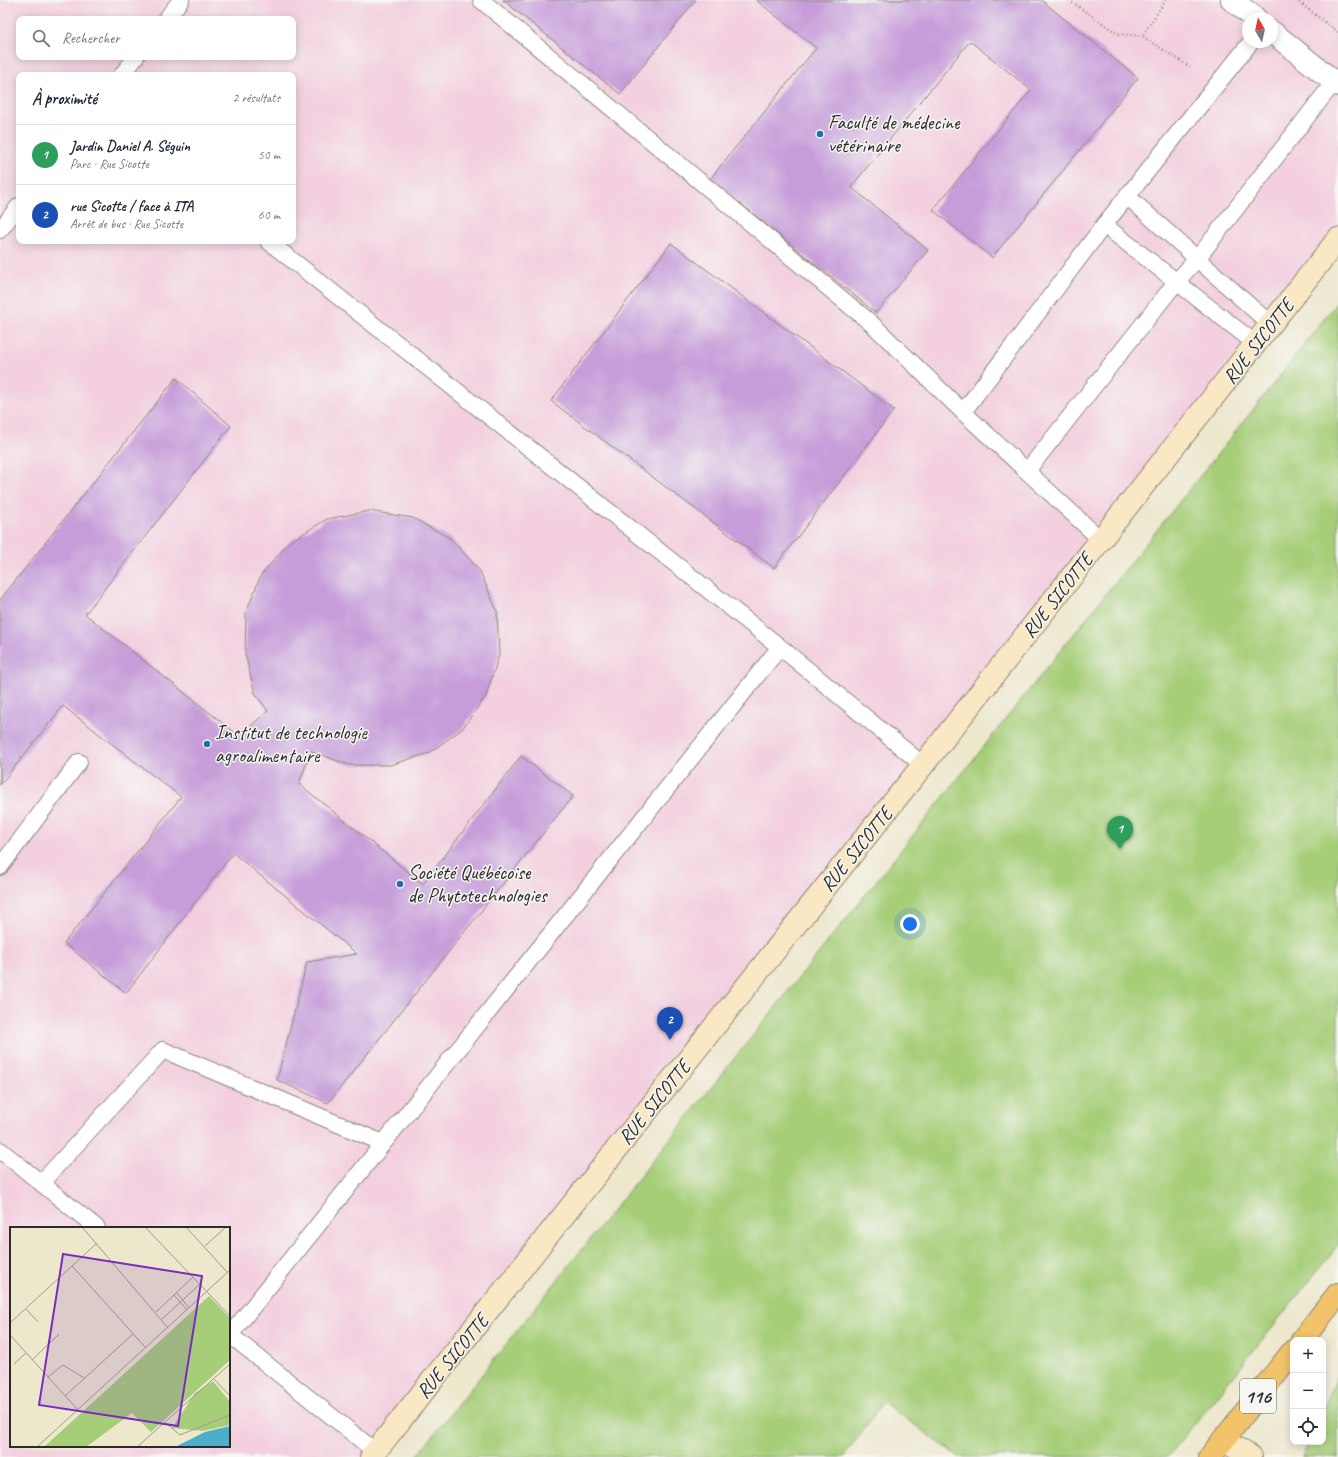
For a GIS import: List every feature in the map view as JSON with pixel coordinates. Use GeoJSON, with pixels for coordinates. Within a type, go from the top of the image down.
{"type":"FeatureCollection","features":[{"type":"Feature","properties":{"kind":"main road"},"geometry":{"type":"LineString","coordinates":[[1304,1337],[1338,1294]]}},
{"type":"Feature","properties":{"kind":"main road","name":"116"},"geometry":{"type":"LineString","coordinates":[[1210,1457],[1290,1356]]}},
{"type":"Feature","properties":{"kind":"street"},"geometry":{"type":"LineString","coordinates":[[1232,0],[1247,12]]}},
{"type":"Feature","properties":{"kind":"street"},"geometry":{"type":"LineString","coordinates":[[1278,37],[1336,83]]}},
{"type":"Feature","properties":{"kind":"street","name":"RUE SICOTTE"},"geometry":{"type":"LineString","coordinates":[[373,1454],[1101,540],[1338,239]]}},
{"type":"Feature","properties":{"kind":"street"},"geometry":{"type":"LineString","coordinates":[[1223,1440],[1251,1457]]}},
{"type":"Feature","properties":{"kind":"lane"},"geometry":{"type":"LineString","coordinates":[[169,16],[182,0]]}},
{"type":"Feature","properties":{"kind":"lane"},"geometry":{"type":"LineString","coordinates":[[481,0],[872,324],[963,412],[1101,540]]}},
{"type":"Feature","properties":{"kind":"lane"},"geometry":{"type":"LineString","coordinates":[[963,412],[1104,225],[1246,48]]}},
{"type":"Feature","properties":{"kind":"lane"},"geometry":{"type":"LineString","coordinates":[[124,72],[134,60]]}},
{"type":"Feature","properties":{"kind":"lane"},"geometry":{"type":"LineString","coordinates":[[1027,471],[1336,83]]}},
{"type":"Feature","properties":{"kind":"lane"},"geometry":{"type":"LineString","coordinates":[[1127,196],[1270,324]]}},
{"type":"Feature","properties":{"kind":"lane"},"geometry":{"type":"LineString","coordinates":[[0,230],[16,210]]}},
{"type":"Feature","properties":{"kind":"lane"},"geometry":{"type":"LineString","coordinates":[[1104,225],[1256,344]]}},
{"type":"Feature","properties":{"kind":"lane"},"geometry":{"type":"LineString","coordinates":[[272,244],[780,647],[922,765]]}},
{"type":"Feature","properties":{"kind":"lane"},"geometry":{"type":"LineString","coordinates":[[230,1333],[780,647]]}},
{"type":"Feature","properties":{"kind":"lane"},"geometry":{"type":"LineString","coordinates":[[0,867],[79,762]]}},
{"type":"Feature","properties":{"kind":"lane"},"geometry":{"type":"LineString","coordinates":[[41,1183],[163,1050],[383,1143]]}},
{"type":"Feature","properties":{"kind":"lane"},"geometry":{"type":"LineString","coordinates":[[0,1150],[96,1227]]}},
{"type":"Feature","properties":{"kind":"lane"},"geometry":{"type":"LineString","coordinates":[[230,1335],[373,1454]]}},
{"type":"Feature","properties":{"kind":"path"},"geometry":{"type":"LineString","coordinates":[[1069,0],[1118,34],[1142,36],[1190,67]]}},
{"type":"Feature","properties":{"kind":"path"},"geometry":{"type":"LineString","coordinates":[[1142,36],[1166,0]]}},
{"type":"Feature","properties":{"kind":"path"},"geometry":{"type":"LineString","coordinates":[[1296,0],[1338,32]]}},
{"type":"Feature","properties":{"kind":"shaded area"},"geometry":{"type":"Polygon","coordinates":[[[0,0],[1338,0],[1338,239],[369,1457],[0,1457],[0,0]]]}},
{"type":"Feature","properties":{"kind":"green space"},"geometry":{"type":"Polygon","coordinates":[[[1338,301],[1338,1245],[1168,1457],[959,1457],[883,1402],[844,1457],[416,1457],[1264,396],[1338,301]]]}},
{"type":"Feature","properties":{"kind":"green space"},"geometry":{"type":"Polygon","coordinates":[[[1338,1375],[1338,1457],[1302,1457],[1308,1445],[1326,1445],[1326,1402],[1338,1375]]]}},
{"type":"Feature","properties":{"kind":"building"},"geometry":{"type":"Polygon","coordinates":[[[503,0],[696,0],[620,94],[503,0]]]}},
{"type":"Feature","properties":{"kind":"building","name":"Faculté de médecine vétérinaire"},"geometry":{"type":"Polygon","coordinates":[[[756,0],[1041,0],[1138,78],[992,258],[933,210],[1031,90],[970,41],[851,187],[928,250],[876,313],[710,179],[816,48],[756,0]]]}},
{"type":"Feature","properties":{"kind":"building"},"geometry":{"type":"Polygon","coordinates":[[[671,243],[894,410],[774,568],[551,401],[671,243]]]}},
{"type":"Feature","properties":{"kind":"building","name":"Institut de technologie agroalimentaire"},"geometry":{"type":"Polygon","coordinates":[[[176,378],[231,426],[85,614],[239,736],[268,711],[255,693],[245,654],[246,613],[261,575],[289,542],[327,519],[369,511],[413,518],[451,539],[480,571],[497,611],[499,655],[486,696],[462,729],[429,753],[390,765],[349,765],[311,751],[299,784],[423,884],[521,756],[573,796],[328,1103],[277,1080],[307,962],[357,954],[233,853],[126,993],[64,943],[181,797],[63,706],[0,785],[0,600],[176,378]]]}},
{"type":"Feature","properties":{"kind":"place","name":"Faculté de médecine vétérinaire"},"geometry":{"type":"Point","coordinates":[820,134]}},
{"type":"Feature","properties":{"kind":"place","name":"Institut de technologie agroalimentaire"},"geometry":{"type":"Point","coordinates":[207,744]}},
{"type":"Feature","properties":{"kind":"place","name":"Jardin Daniel A. Séguin"},"geometry":{"type":"Point","coordinates":[1120,849]}},
{"type":"Feature","properties":{"kind":"place","name":"Société Québécoise de Phytotechnologies"},"geometry":{"type":"Point","coordinates":[400,884]}},
{"type":"Feature","properties":{"kind":"place","name":"rue Sicotte / face à ITA"},"geometry":{"type":"Point","coordinates":[670,1040]}}]}
